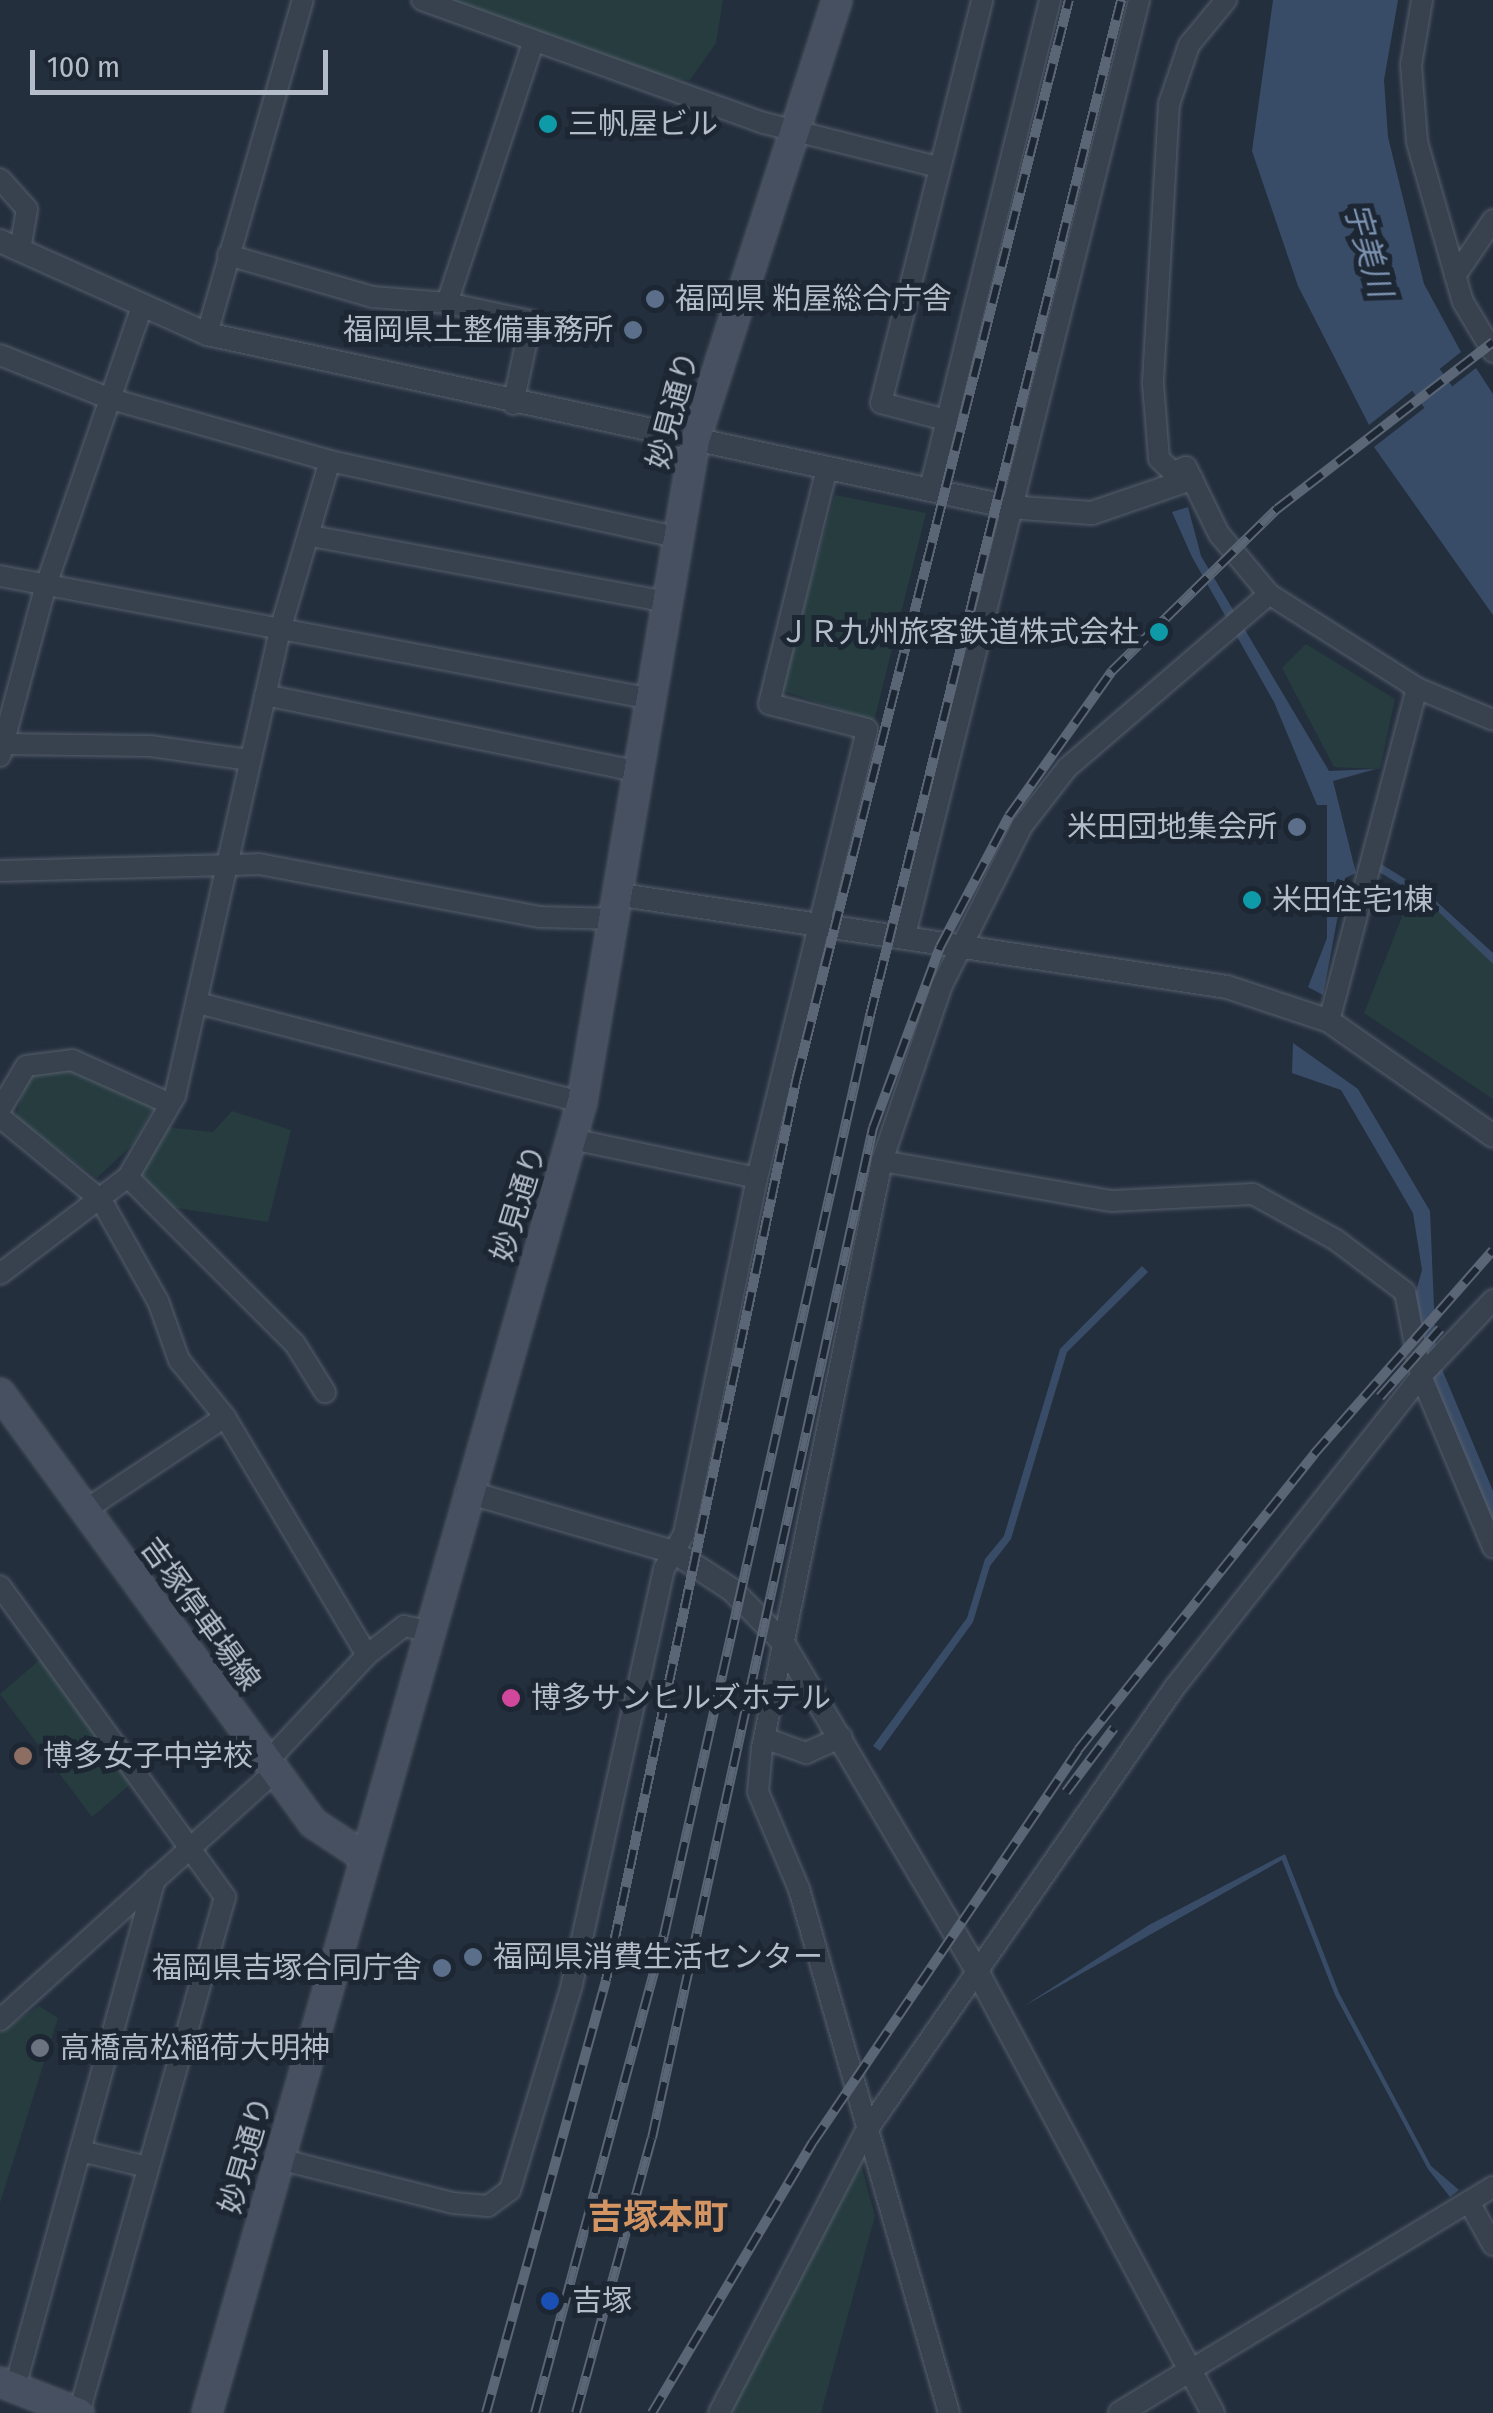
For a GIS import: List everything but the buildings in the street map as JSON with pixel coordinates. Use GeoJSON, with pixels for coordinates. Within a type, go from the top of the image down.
{"type":"FeatureCollection","features":[{"type":"Feature","properties":{"kind":"main road","name":"妙見通り"},"geometry":{"type":"LineString","coordinates":[[207,2413],[466,1492],[582,1102],[620,907],[676,538],[695,440],[837,0]]}},
{"type":"Feature","properties":{"kind":"main road","name":"吉塚停車場線"},"geometry":{"type":"LineString","coordinates":[[0,1393],[312,1824],[362,1856]]}},
{"type":"Feature","properties":{"kind":"main road"},"geometry":{"type":"LineString","coordinates":[[7,2385],[44,2406],[79,2413]]}},
{"type":"Feature","properties":{"kind":"street"},"geometry":{"type":"LineString","coordinates":[[208,334],[304,0]]}},
{"type":"Feature","properties":{"kind":"street"},"geometry":{"type":"LineString","coordinates":[[422,0],[532,46],[794,132],[938,167]]}},
{"type":"Feature","properties":{"kind":"street"},"geometry":{"type":"LineString","coordinates":[[946,420],[881,402],[982,0]]}},
{"type":"Feature","properties":{"kind":"street"},"geometry":{"type":"LineString","coordinates":[[930,488],[1050,0]]}},
{"type":"Feature","properties":{"kind":"street"},"geometry":{"type":"LineString","coordinates":[[904,939],[1009,507],[1139,0]]}},
{"type":"Feature","properties":{"kind":"street"},"geometry":{"type":"LineString","coordinates":[[1226,0],[1188,45],[1169,104],[1153,384],[1159,459],[1191,479],[1219,534],[1269,594],[1417,688],[1493,720]]}},
{"type":"Feature","properties":{"kind":"street"},"geometry":{"type":"LineString","coordinates":[[1422,0],[1411,101],[1455,276],[1493,352]]}},
{"type":"Feature","properties":{"kind":"street"},"geometry":{"type":"LineString","coordinates":[[447,303],[532,46]]}},
{"type":"Feature","properties":{"kind":"street"},"geometry":{"type":"LineString","coordinates":[[0,179],[27,209],[7,250],[208,334],[513,404],[1009,507],[1092,513],[1191,479]]}},
{"type":"Feature","properties":{"kind":"street"},"geometry":{"type":"LineString","coordinates":[[1455,276],[1493,220]]}},
{"type":"Feature","properties":{"kind":"street"},"geometry":{"type":"LineString","coordinates":[[228,255],[373,297],[447,303],[531,321],[513,404]]}},
{"type":"Feature","properties":{"kind":"street"},"geometry":{"type":"LineString","coordinates":[[142,304],[45,588],[2,750],[150,746],[250,760]]}},
{"type":"Feature","properties":{"kind":"street"},"geometry":{"type":"LineString","coordinates":[[0,356],[108,398],[330,461],[676,538]]}},
{"type":"Feature","properties":{"kind":"street"},"geometry":{"type":"LineString","coordinates":[[0,1274],[128,1177],[168,1103],[198,1003],[280,627],[311,536],[330,461]]}},
{"type":"Feature","properties":{"kind":"street"},"geometry":{"type":"LineString","coordinates":[[279,2159],[453,2204],[488,2206],[510,2190],[572,1984],[757,1178],[867,729],[769,704],[827,467]]}},
{"type":"Feature","properties":{"kind":"street"},"geometry":{"type":"LineString","coordinates":[[311,536],[666,602]]}},
{"type":"Feature","properties":{"kind":"street"},"geometry":{"type":"LineString","coordinates":[[0,576],[45,588],[280,627],[652,699]]}},
{"type":"Feature","properties":{"kind":"street"},"geometry":{"type":"LineString","coordinates":[[949,2413],[864,2133],[799,1889],[758,1792],[764,1738],[882,1161],[958,948],[1022,826],[1067,768],[1269,594]]}},
{"type":"Feature","properties":{"kind":"street"},"geometry":{"type":"LineString","coordinates":[[1329,1021],[1417,688]]}},
{"type":"Feature","properties":{"kind":"street"},"geometry":{"type":"LineString","coordinates":[[264,695],[640,772]]}},
{"type":"Feature","properties":{"kind":"street"},"geometry":{"type":"LineString","coordinates":[[0,871],[229,865],[539,917],[620,907],[820,925],[1227,987],[1329,1021],[1493,1136]]}},
{"type":"Feature","properties":{"kind":"street"},"geometry":{"type":"LineString","coordinates":[[198,1003],[582,1102]]}},
{"type":"Feature","properties":{"kind":"street"},"geometry":{"type":"LineString","coordinates":[[168,1103],[72,1060],[26,1066],[0,1113],[101,1200],[158,1301],[179,1360],[225,1418],[367,1655]]}},
{"type":"Feature","properties":{"kind":"street"},"geometry":{"type":"LineString","coordinates":[[572,1139],[757,1178]]}},
{"type":"Feature","properties":{"kind":"street"},"geometry":{"type":"LineString","coordinates":[[882,1161],[1112,1201],[1253,1194],[1405,1292],[1421,1376],[1493,1547]]}},
{"type":"Feature","properties":{"kind":"street"},"geometry":{"type":"LineString","coordinates":[[128,1177],[295,1344],[325,1392]]}},
{"type":"Feature","properties":{"kind":"street"},"geometry":{"type":"LineString","coordinates":[[719,2413],[864,2133],[1174,1688],[1421,1376],[1493,1300]]}},
{"type":"Feature","properties":{"kind":"street"},"geometry":{"type":"LineString","coordinates":[[85,1510],[225,1418]]}},
{"type":"Feature","properties":{"kind":"street"},"geometry":{"type":"LineString","coordinates":[[466,1492],[674,1552],[732,1590],[782,1641],[977,1971],[1213,2413]]}},
{"type":"Feature","properties":{"kind":"street"},"geometry":{"type":"LineString","coordinates":[[0,1586],[225,1897],[79,2413]]}},
{"type":"Feature","properties":{"kind":"street"},"geometry":{"type":"LineString","coordinates":[[0,2020],[190,1847],[270,1767],[367,1655],[404,1626],[427,1631]]}},
{"type":"Feature","properties":{"kind":"street"},"geometry":{"type":"LineString","coordinates":[[764,1738],[806,1754],[842,1737]]}},
{"type":"Feature","properties":{"kind":"street"},"geometry":{"type":"LineString","coordinates":[[7,2385],[85,2152],[155,1880]]}},
{"type":"Feature","properties":{"kind":"street"},"geometry":{"type":"LineString","coordinates":[[85,2152],[147,2167]]}},
{"type":"Feature","properties":{"kind":"street"},"geometry":{"type":"LineString","coordinates":[[1120,2413],[1493,2187]]}},
{"type":"Feature","properties":{"kind":"street"},"geometry":{"type":"LineString","coordinates":[[1469,2202],[1493,2245]]}},
{"type":"Feature","properties":{"kind":"green space"},"geometry":{"type":"Polygon","coordinates":[[[449,0],[723,0],[716,43],[690,80],[655,78],[449,0]]]}},
{"type":"Feature","properties":{"kind":"green space"},"geometry":{"type":"Polygon","coordinates":[[[835,495],[926,513],[874,721],[780,690],[835,495]]]}},
{"type":"Feature","properties":{"kind":"green space"},"geometry":{"type":"Polygon","coordinates":[[[1306,644],[1395,699],[1380,769],[1334,767],[1282,668],[1306,644]]]}},
{"type":"Feature","properties":{"kind":"green space"},"geometry":{"type":"Polygon","coordinates":[[[1413,889],[1493,962],[1493,1099],[1364,1013],[1413,889]]]}},
{"type":"Feature","properties":{"kind":"green space"},"geometry":{"type":"Polygon","coordinates":[[[71,1065],[156,1103],[132,1145],[97,1178],[15,1118],[30,1071],[71,1065]]]}},
{"type":"Feature","properties":{"kind":"green space"},"geometry":{"type":"Polygon","coordinates":[[[232,1111],[291,1130],[268,1222],[164,1206],[141,1173],[164,1127],[213,1132],[232,1111]]]}},
{"type":"Feature","properties":{"kind":"green space"},"geometry":{"type":"Polygon","coordinates":[[[43,1657],[134,1781],[92,1817],[0,1694],[43,1657]]]}},
{"type":"Feature","properties":{"kind":"green space"},"geometry":{"type":"Polygon","coordinates":[[[39,2006],[58,2018],[0,2203],[0,2032],[39,2006]]]}},
{"type":"Feature","properties":{"kind":"green space"},"geometry":{"type":"Polygon","coordinates":[[[861,2165],[875,2216],[821,2413],[724,2413],[861,2165]]]}},
{"type":"Feature","properties":{"kind":"water"},"geometry":{"type":"Polygon","coordinates":[[[1273,0],[1398,0],[1384,80],[1388,137],[1424,284],[1461,352],[1369,425],[1298,286],[1252,151],[1273,0]]]}},
{"type":"Feature","properties":{"kind":"water"},"geometry":{"type":"Polygon","coordinates":[[[1476,368],[1493,394],[1493,615],[1374,447],[1476,368]]]}},
{"type":"Feature","properties":{"kind":"water"},"geometry":{"type":"Polygon","coordinates":[[[1188,507],[1201,556],[1329,771],[1376,769],[1333,781],[1356,873],[1345,878],[1323,995],[1308,987],[1327,938],[1327,805],[1317,805],[1274,702],[1192,557],[1172,512],[1188,507]]]}},
{"type":"Feature","properties":{"kind":"water"},"geometry":{"type":"Polygon","coordinates":[[[1381,864],[1426,892],[1493,953],[1493,964],[1425,899],[1379,872],[1381,864]]]}},
{"type":"Feature","properties":{"kind":"water"},"geometry":{"type":"Polygon","coordinates":[[[1293,1043],[1358,1089],[1430,1211],[1436,1355],[1493,1491],[1493,1526],[1434,1393],[1410,1313],[1422,1270],[1413,1213],[1341,1090],[1292,1073],[1293,1043]]]}},
{"type":"Feature","properties":{"kind":"water"},"geometry":{"type":"Polygon","coordinates":[[[1142,1266],[1148,1272],[1067,1352],[1011,1539],[990,1566],[973,1622],[880,1751],[873,1746],[967,1618],[985,1559],[1004,1536],[1060,1349],[1142,1266]]]}},
{"type":"Feature","properties":{"kind":"water"},"geometry":{"type":"Polygon","coordinates":[[[1285,1854],[1339,1993],[1431,2166],[1459,2190],[1450,2197],[1428,2169],[1335,1995],[1282,1860],[1024,2006],[1149,1925],[1285,1854]]]}},
{"type":"Feature","properties":{"kind":"waterway","name":"宇美川"},"geometry":{"type":"LineString","coordinates":[[1398,341],[1493,474]]}},
{"type":"Feature","properties":{"kind":"railway"},"geometry":{"type":"LineString","coordinates":[[486,2413],[606,1980],[797,1077],[1069,0]]}},
{"type":"Feature","properties":{"kind":"railway"},"geometry":{"type":"LineString","coordinates":[[535,2413],[664,1935],[870,1016],[1121,0]]}},
{"type":"Feature","properties":{"kind":"railway"},"geometry":{"type":"LineString","coordinates":[[576,2413],[652,2138],[873,1128],[940,947],[1009,816],[1112,671],[1277,509],[1493,342]]}},
{"type":"Feature","properties":{"kind":"railway"},"geometry":{"type":"LineString","coordinates":[[652,2413],[813,2142],[1078,1750],[1314,1454],[1493,1250]]}},
{"type":"Feature","properties":{"kind":"railway"},"geometry":{"type":"LineString","coordinates":[[1380,1397],[1440,1329]]}},
{"type":"Feature","properties":{"kind":"railway"},"geometry":{"type":"LineString","coordinates":[[1066,1792],[1114,1728]]}},
{"type":"Feature","properties":{"kind":"place","name":"三帆屋ビル"},"geometry":{"type":"Point","coordinates":[548,124]}},
{"type":"Feature","properties":{"kind":"place","name":"福岡県 粕屋総合庁舎"},"geometry":{"type":"Point","coordinates":[655,299]}},
{"type":"Feature","properties":{"kind":"place","name":"福岡県土整備事務所"},"geometry":{"type":"Point","coordinates":[633,330]}},
{"type":"Feature","properties":{"kind":"place","name":"ＪＲ九州旅客鉄道株式会社"},"geometry":{"type":"Point","coordinates":[1159,632]}},
{"type":"Feature","properties":{"kind":"place","name":"米田団地集会所"},"geometry":{"type":"Point","coordinates":[1297,827]}},
{"type":"Feature","properties":{"kind":"place","name":"米田住宅1棟"},"geometry":{"type":"Point","coordinates":[1252,900]}},
{"type":"Feature","properties":{"kind":"place","name":"博多サンヒルズホテル"},"geometry":{"type":"Point","coordinates":[511,1698]}},
{"type":"Feature","properties":{"kind":"place","name":"博多女子中学校"},"geometry":{"type":"Point","coordinates":[23,1756]}},
{"type":"Feature","properties":{"kind":"place","name":"福岡県消費生活センター"},"geometry":{"type":"Point","coordinates":[473,1957]}},
{"type":"Feature","properties":{"kind":"place","name":"福岡県吉塚合同庁舎"},"geometry":{"type":"Point","coordinates":[442,1968]}},
{"type":"Feature","properties":{"kind":"place","name":"高橋高松稲荷大明神"},"geometry":{"type":"Point","coordinates":[40,2048]}},
{"type":"Feature","properties":{"kind":"place","name":"吉塚"},"geometry":{"type":"Point","coordinates":[550,2301]}},
{"type":"Feature","properties":{"kind":"district","name":"吉塚本町"},"geometry":{"type":"Point","coordinates":[658,2217]}}]}
